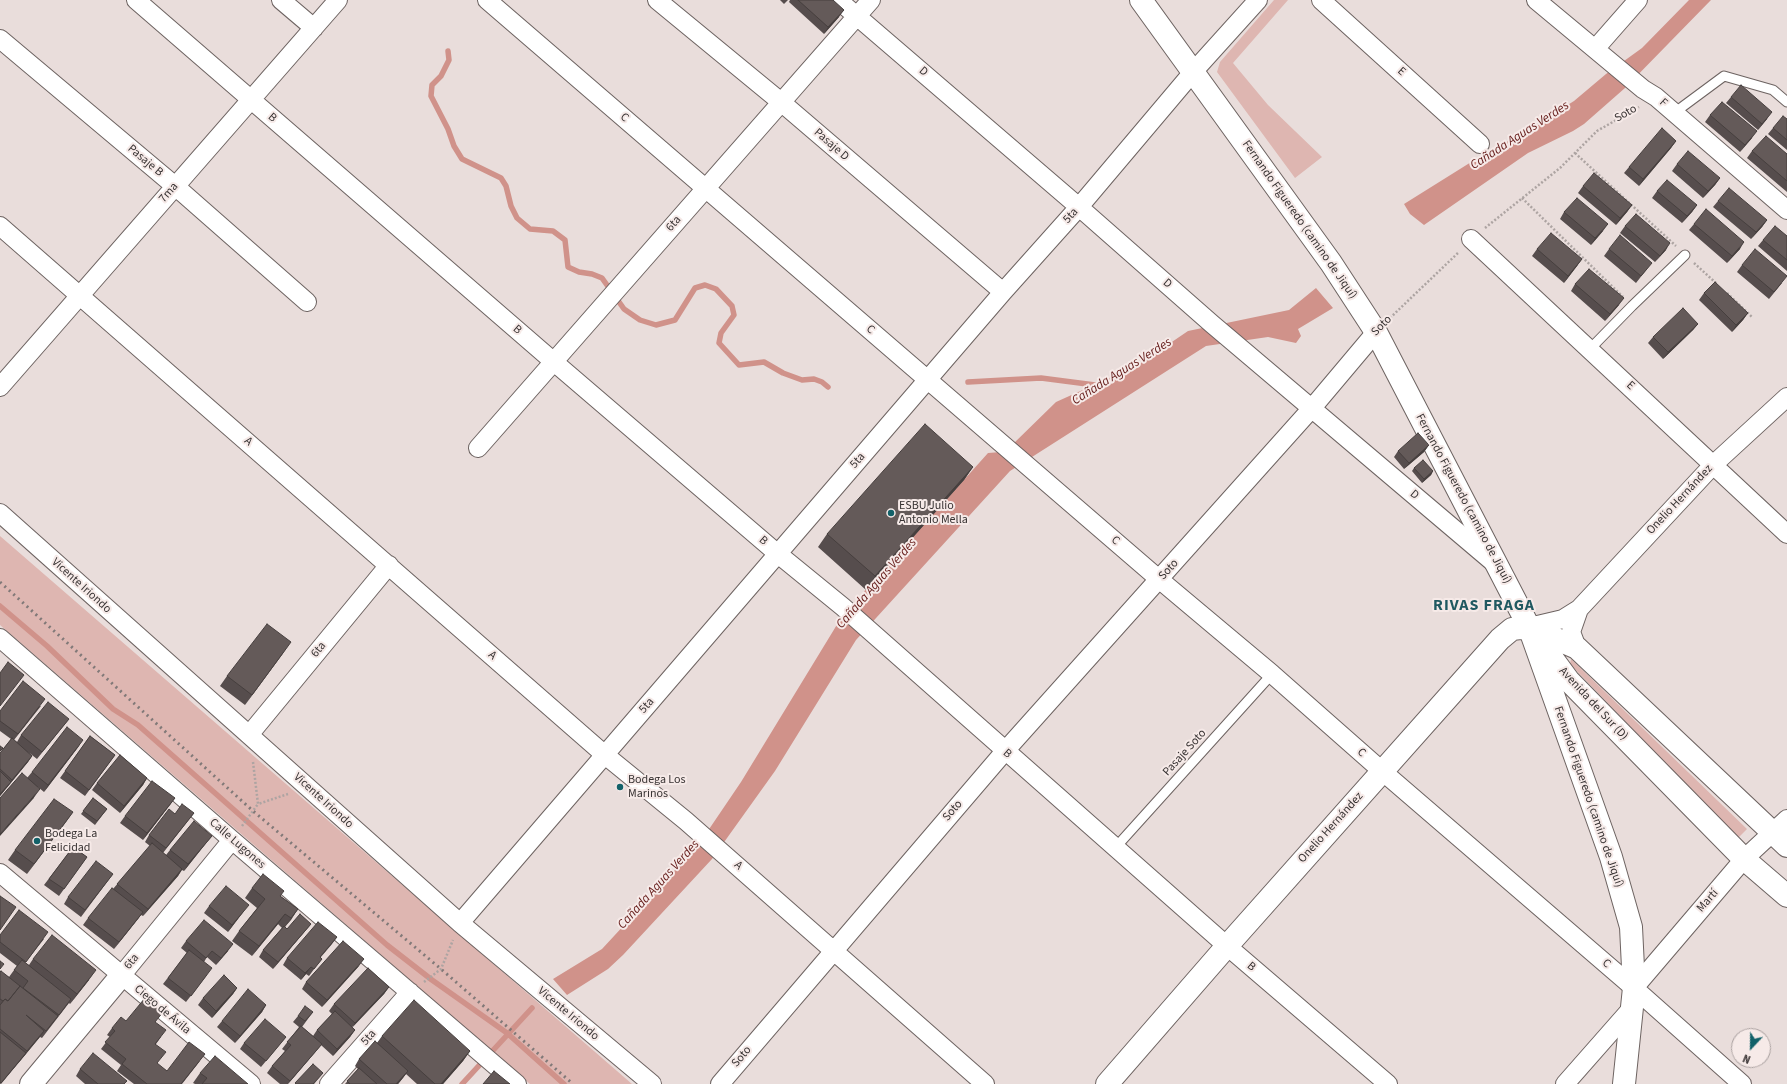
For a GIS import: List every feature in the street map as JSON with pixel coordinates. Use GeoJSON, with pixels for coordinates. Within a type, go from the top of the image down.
{"type":"FeatureCollection","features":[{"type":"Feature","properties":{"kind":"street","name":"B"},"geometry":{"type":"LineString","coordinates":[[136,0],[554,362],[778,554],[843,607],[1227,946],[1388,1084]]}},
{"type":"Feature","properties":{"kind":"street"},"geometry":{"type":"LineString","coordinates":[[281,0],[314,28]]}},
{"type":"Feature","properties":{"kind":"street","name":"7ma"},"geometry":{"type":"LineString","coordinates":[[0,387],[338,0]]}},
{"type":"Feature","properties":{"kind":"street","name":"C"},"geometry":{"type":"LineString","coordinates":[[487,0],[1160,580],[1272,674],[1382,771],[1633,998],[1742,1084]]}},
{"type":"Feature","properties":{"kind":"street","name":"Pasaje D"},"geometry":{"type":"LineString","coordinates":[[657,0],[782,102],[1003,292]]}},
{"type":"Feature","properties":{"kind":"street","name":"D"},"geometry":{"type":"LineString","coordinates":[[838,0],[1079,207],[1212,324],[1499,566]]}},
{"type":"Feature","properties":{"kind":"street","name":"6ta"},"geometry":{"type":"LineString","coordinates":[[478,448],[871,0]]}},
{"type":"Feature","properties":{"kind":"street","name":"Fernando Figueredo (camino de Jiquí)"},"geometry":{"type":"LineString","coordinates":[[1140,0],[1331,262],[1376,332],[1499,566],[1561,688],[1631,927],[1633,998],[1624,1084]]}},
{"type":"Feature","properties":{"kind":"street","name":"5ta"},"geometry":{"type":"LineString","coordinates":[[460,923],[1003,292],[1079,207],[1193,72],[1258,0]]}},
{"type":"Feature","properties":{"kind":"street","name":"E"},"geometry":{"type":"LineString","coordinates":[[1321,0],[1480,144]]}},
{"type":"Feature","properties":{"kind":"street","name":"F"},"geometry":{"type":"LineString","coordinates":[[1536,0],[1674,113],[1787,210]]}},
{"type":"Feature","properties":{"kind":"street"},"geometry":{"type":"LineString","coordinates":[[1595,49],[1638,0]]}},
{"type":"Feature","properties":{"kind":"street","name":"Pasaje B"},"geometry":{"type":"LineString","coordinates":[[0,39],[175,186],[307,302]]}},
{"type":"Feature","properties":{"kind":"street","name":"A"},"geometry":{"type":"LineString","coordinates":[[0,226],[605,755],[731,860],[985,1084]]}},
{"type":"Feature","properties":{"kind":"street","name":"E"},"geometry":{"type":"LineString","coordinates":[[1471,239],[1714,464],[1787,534]]}},
{"type":"Feature","properties":{"kind":"street","name":"Soto"},"geometry":{"type":"LineString","coordinates":[[720,1084],[832,950],[1005,751],[1160,580],[1312,408],[1376,332]]}},
{"type":"Feature","properties":{"kind":"street","name":"Onelio Hernández"},"geometry":{"type":"LineString","coordinates":[[1107,1084],[1227,946],[1500,639],[1512,629],[1529,627],[1563,619],[1579,609],[1714,464],[1787,396]]}},
{"type":"Feature","properties":{"kind":"street","name":"Vicente Iriondo"},"geometry":{"type":"LineString","coordinates":[[0,513],[460,923],[652,1084]]}},
{"type":"Feature","properties":{"kind":"street","name":"6ta"},"geometry":{"type":"LineString","coordinates":[[249,735],[389,566]]}},
{"type":"Feature","properties":{"kind":"street","name":"Onelio Hernández"},"geometry":{"type":"LineString","coordinates":[[1577,648],[1571,632],[1579,609]]}},
{"type":"Feature","properties":{"kind":"street"},"geometry":{"type":"LineString","coordinates":[[1529,627],[1577,648],[1782,832]]}},
{"type":"Feature","properties":{"kind":"street","name":"Calle Lugones"},"geometry":{"type":"LineString","coordinates":[[0,638],[236,834],[416,987],[476,1049],[517,1084]]}},
{"type":"Feature","properties":{"kind":"street","name":"Avenida del Sur (D)"},"geometry":{"type":"LineString","coordinates":[[1561,688],[1744,859],[1787,896]]}},
{"type":"Feature","properties":{"kind":"street","name":"Martí"},"geometry":{"type":"LineString","coordinates":[[1565,1084],[1744,859],[1782,832]]}},
{"type":"Feature","properties":{"kind":"street","name":"6ta"},"geometry":{"type":"LineString","coordinates":[[31,1084],[236,834]]}},
{"type":"Feature","properties":{"kind":"street","name":"Ciego de Ávila"},"geometry":{"type":"LineString","coordinates":[[0,873],[251,1084]]}},
{"type":"Feature","properties":{"kind":"street","name":"5ta"},"geometry":{"type":"LineString","coordinates":[[329,1084],[416,987]]}},
{"type":"Feature","properties":{"kind":"lane"},"geometry":{"type":"LineString","coordinates":[[1674,113],[1724,76],[1773,90],[1787,102]]}},
{"type":"Feature","properties":{"kind":"lane"},"geometry":{"type":"LineString","coordinates":[[1590,349],[1685,255]]}},
{"type":"Feature","properties":{"kind":"lane","name":"Pasaje Soto"},"geometry":{"type":"LineString","coordinates":[[1116,847],[1272,674]]}},
{"type":"Feature","properties":{"kind":"path","name":"Soto"},"geometry":{"type":"LineString","coordinates":[[1376,332],[1471,239],[1560,168],[1597,130],[1650,93]]}},
{"type":"Feature","properties":{"kind":"path"},"geometry":{"type":"LineString","coordinates":[[1575,153],[1719,286]]}},
{"type":"Feature","properties":{"kind":"path"},"geometry":{"type":"LineString","coordinates":[[1522,198],[1632,306]]}},
{"type":"Feature","properties":{"kind":"path"},"geometry":{"type":"LineString","coordinates":[[1724,291],[1752,316]]}},
{"type":"Feature","properties":{"kind":"path"},"geometry":{"type":"LineString","coordinates":[[249,735],[258,804]]}},
{"type":"Feature","properties":{"kind":"path"},"geometry":{"type":"LineString","coordinates":[[236,834],[258,804],[307,787]]}},
{"type":"Feature","properties":{"kind":"path"},"geometry":{"type":"LineString","coordinates":[[416,987],[441,969],[460,923]]}},
{"type":"Feature","properties":{"kind":"shaded area"},"geometry":{"type":"Polygon","coordinates":[[[1274,0],[1288,0],[1233,63],[1268,105],[1322,157],[1295,178],[1217,72],[1220,62],[1274,0]]]}},
{"type":"Feature","properties":{"kind":"shaded area"},"geometry":{"type":"Polygon","coordinates":[[[0,536],[632,1084],[530,1084],[0,625],[0,536]]]}},
{"type":"Feature","properties":{"kind":"shaded area"},"geometry":{"type":"Polygon","coordinates":[[[1571,659],[1747,829],[1738,838],[1570,664],[1571,659]]]}},
{"type":"Feature","properties":{"kind":"water"},"geometry":{"type":"Polygon","coordinates":[[[1689,0],[1711,0],[1625,88],[1584,124],[1528,153],[1424,225],[1410,214],[1404,204],[1484,154],[1555,116],[1558,111],[1574,101],[1606,74],[1642,48],[1689,0]]]}},
{"type":"Feature","properties":{"kind":"water"},"geometry":{"type":"Polygon","coordinates":[[[1316,288],[1333,308],[1298,329],[1301,336],[1296,343],[1268,337],[1206,346],[1010,471],[856,640],[775,771],[712,859],[623,955],[608,969],[567,995],[553,979],[602,949],[699,844],[741,782],[838,623],[852,605],[988,453],[1001,452],[1012,445],[1056,402],[1138,365],[1188,331],[1289,310],[1316,288]]]}},
{"type":"Feature","properties":{"kind":"building"},"geometry":{"type":"Polygon","coordinates":[[[798,0],[833,0],[844,10],[828,27],[798,0]]]}},
{"type":"Feature","properties":{"kind":"building"},"geometry":{"type":"Polygon","coordinates":[[[1741,85],[1772,112],[1762,124],[1731,97],[1741,85]]]}},
{"type":"Feature","properties":{"kind":"building"},"geometry":{"type":"Polygon","coordinates":[[[1722,102],[1757,131],[1745,145],[1710,115],[1722,102]]]}},
{"type":"Feature","properties":{"kind":"building"},"geometry":{"type":"Polygon","coordinates":[[[1783,116],[1787,119],[1787,140],[1773,128],[1783,116]]]}},
{"type":"Feature","properties":{"kind":"building"},"geometry":{"type":"Polygon","coordinates":[[[1662,128],[1676,141],[1643,179],[1629,167],[1662,128]]]}},
{"type":"Feature","properties":{"kind":"building"},"geometry":{"type":"Polygon","coordinates":[[[1766,136],[1787,154],[1787,181],[1752,151],[1766,136]]]}},
{"type":"Feature","properties":{"kind":"building"},"geometry":{"type":"Polygon","coordinates":[[[1688,151],[1720,178],[1708,191],[1677,164],[1688,151]]]}},
{"type":"Feature","properties":{"kind":"building"},"geometry":{"type":"Polygon","coordinates":[[[1594,173],[1632,205],[1620,218],[1583,186],[1594,173]]]}},
{"type":"Feature","properties":{"kind":"building"},"geometry":{"type":"Polygon","coordinates":[[[1667,180],[1697,205],[1687,216],[1657,191],[1667,180]]]}},
{"type":"Feature","properties":{"kind":"building"},"geometry":{"type":"Polygon","coordinates":[[[1729,188],[1767,220],[1756,232],[1718,201],[1729,188]]]}},
{"type":"Feature","properties":{"kind":"building"},"geometry":{"type":"Polygon","coordinates":[[[1577,198],[1608,224],[1595,238],[1564,212],[1577,198]]]}},
{"type":"Feature","properties":{"kind":"building"},"geometry":{"type":"Polygon","coordinates":[[[1706,209],[1744,242],[1732,256],[1694,224],[1706,209]]]}},
{"type":"Feature","properties":{"kind":"building"},"geometry":{"type":"Polygon","coordinates":[[[1636,214],[1670,243],[1660,256],[1625,226],[1636,214]]]}},
{"type":"Feature","properties":{"kind":"building"},"geometry":{"type":"Polygon","coordinates":[[[1775,226],[1787,236],[1787,260],[1763,240],[1775,226]]]}},
{"type":"Feature","properties":{"kind":"building"},"geometry":{"type":"Polygon","coordinates":[[[1551,233],[1582,259],[1568,276],[1537,249],[1551,233]]]}},
{"type":"Feature","properties":{"kind":"building"},"geometry":{"type":"Polygon","coordinates":[[[1620,235],[1652,263],[1641,276],[1609,249],[1620,235]]]}},
{"type":"Feature","properties":{"kind":"building"},"geometry":{"type":"Polygon","coordinates":[[[1755,249],[1787,276],[1774,292],[1742,265],[1755,249]]]}},
{"type":"Feature","properties":{"kind":"building"},"geometry":{"type":"Polygon","coordinates":[[[1589,269],[1624,298],[1610,314],[1575,284],[1589,269]]]}},
{"type":"Feature","properties":{"kind":"building"},"geometry":{"type":"Polygon","coordinates":[[[1715,282],[1748,313],[1736,325],[1704,293],[1715,282]]]}},
{"type":"Feature","properties":{"kind":"building"},"geometry":{"type":"Polygon","coordinates":[[[1683,308],[1698,324],[1668,352],[1653,337],[1683,308]]]}},
{"type":"Feature","properties":{"kind":"building","name":"ESBU Julio Antonio Mella"},"geometry":{"type":"Polygon","coordinates":[[[925,424],[973,467],[875,576],[827,534],[925,424]]]}},
{"type":"Feature","properties":{"kind":"building"},"geometry":{"type":"Polygon","coordinates":[[[1418,433],[1429,445],[1409,463],[1398,451],[1418,433]]]}},
{"type":"Feature","properties":{"kind":"building"},"geometry":{"type":"Polygon","coordinates":[[[1423,460],[1433,471],[1424,479],[1414,468],[1423,460]]]}},
{"type":"Feature","properties":{"kind":"building"},"geometry":{"type":"Polygon","coordinates":[[[267,624],[291,642],[252,695],[227,676],[267,624]]]}},
{"type":"Feature","properties":{"kind":"building"},"geometry":{"type":"Polygon","coordinates":[[[8,662],[24,675],[0,706],[0,673],[8,662]]]}},
{"type":"Feature","properties":{"kind":"building"},"geometry":{"type":"Polygon","coordinates":[[[23,681],[45,699],[18,734],[0,721],[0,711],[23,681]]]}},
{"type":"Feature","properties":{"kind":"building"},"geometry":{"type":"Polygon","coordinates":[[[48,702],[69,719],[42,752],[21,735],[48,702]]]}},
{"type":"Feature","properties":{"kind":"building"},"geometry":{"type":"Polygon","coordinates":[[[67,727],[83,740],[48,785],[32,772],[67,727]]]}},
{"type":"Feature","properties":{"kind":"building"},"geometry":{"type":"Polygon","coordinates":[[[90,736],[115,755],[89,790],[65,771],[90,736]]]}},
{"type":"Feature","properties":{"kind":"building"},"geometry":{"type":"Polygon","coordinates":[[[12,738],[32,756],[12,780],[0,769],[0,753],[12,738]]]}},
{"type":"Feature","properties":{"kind":"building"},"geometry":{"type":"Polygon","coordinates":[[[120,755],[147,778],[124,806],[97,783],[120,755]]]}},
{"type":"Feature","properties":{"kind":"building"},"geometry":{"type":"Polygon","coordinates":[[[0,771],[11,782],[0,794],[0,771]]]}},
{"type":"Feature","properties":{"kind":"building"},"geometry":{"type":"Polygon","coordinates":[[[22,773],[40,789],[0,834],[0,798],[22,773]]]}},
{"type":"Feature","properties":{"kind":"building"},"geometry":{"type":"Polygon","coordinates":[[[152,781],[175,798],[147,833],[125,816],[152,781]]]}},
{"type":"Feature","properties":{"kind":"building"},"geometry":{"type":"Polygon","coordinates":[[[93,798],[107,809],[97,821],[83,811],[93,798]]]}},
{"type":"Feature","properties":{"kind":"building","name":"Bodega La Felicidad"},"geometry":{"type":"Polygon","coordinates":[[[54,799],[73,812],[34,864],[15,850],[54,799]]]}},
{"type":"Feature","properties":{"kind":"building"},"geometry":{"type":"Polygon","coordinates":[[[182,804],[194,813],[166,848],[149,835],[169,809],[175,814],[182,804]]]}},
{"type":"Feature","properties":{"kind":"building"},"geometry":{"type":"Polygon","coordinates":[[[194,821],[212,836],[188,864],[170,850],[194,821]]]}},
{"type":"Feature","properties":{"kind":"building"},"geometry":{"type":"Polygon","coordinates":[[[152,843],[182,869],[148,909],[117,884],[152,843]]]}},
{"type":"Feature","properties":{"kind":"building"},"geometry":{"type":"Polygon","coordinates":[[[73,847],[87,857],[64,889],[49,879],[73,847]]]}},
{"type":"Feature","properties":{"kind":"building"},"geometry":{"type":"Polygon","coordinates":[[[96,861],[113,874],[85,910],[68,897],[96,861]]]}},
{"type":"Feature","properties":{"kind":"building"},"geometry":{"type":"Polygon","coordinates":[[[263,874],[284,891],[280,896],[298,909],[291,918],[285,914],[259,946],[239,931],[265,899],[252,888],[263,874]]]}},
{"type":"Feature","properties":{"kind":"building"},"geometry":{"type":"Polygon","coordinates":[[[226,886],[249,905],[232,925],[209,906],[226,886]]]}},
{"type":"Feature","properties":{"kind":"building"},"geometry":{"type":"Polygon","coordinates":[[[112,888],[143,912],[119,942],[88,918],[112,888]]]}},
{"type":"Feature","properties":{"kind":"building"},"geometry":{"type":"Polygon","coordinates":[[[0,896],[16,907],[0,930],[0,896]]]}},
{"type":"Feature","properties":{"kind":"building"},"geometry":{"type":"Polygon","coordinates":[[[19,910],[48,932],[26,962],[0,942],[0,935],[19,910]]]}},
{"type":"Feature","properties":{"kind":"building"},"geometry":{"type":"Polygon","coordinates":[[[300,914],[311,924],[278,962],[263,950],[284,926],[287,929],[300,914]]]}},
{"type":"Feature","properties":{"kind":"building"},"geometry":{"type":"Polygon","coordinates":[[[204,920],[233,944],[221,958],[212,951],[206,958],[186,941],[204,920]]]}},
{"type":"Feature","properties":{"kind":"building"},"geometry":{"type":"Polygon","coordinates":[[[318,922],[337,937],[320,957],[322,959],[314,969],[311,967],[305,973],[287,958],[318,922]]]}},
{"type":"Feature","properties":{"kind":"building"},"geometry":{"type":"Polygon","coordinates":[[[52,935],[96,970],[77,994],[33,959],[52,935]]]}},
{"type":"Feature","properties":{"kind":"building"},"geometry":{"type":"Polygon","coordinates":[[[343,941],[364,959],[327,1000],[306,982],[343,941]]]}},
{"type":"Feature","properties":{"kind":"building"},"geometry":{"type":"Polygon","coordinates":[[[189,950],[212,968],[191,996],[168,978],[189,950]]]}},
{"type":"Feature","properties":{"kind":"building"},"geometry":{"type":"Polygon","coordinates":[[[22,960],[71,999],[59,1015],[23,988],[28,981],[14,970],[22,960]]]}},
{"type":"Feature","properties":{"kind":"building"},"geometry":{"type":"Polygon","coordinates":[[[0,961],[4,964],[0,969],[0,961]]]}},
{"type":"Feature","properties":{"kind":"building"},"geometry":{"type":"Polygon","coordinates":[[[368,968],[389,987],[355,1023],[334,1004],[368,968]]]}},
{"type":"Feature","properties":{"kind":"building"},"geometry":{"type":"Polygon","coordinates":[[[1,971],[20,986],[8,1001],[5,999],[3,1001],[0,999],[1,971]]]}},
{"type":"Feature","properties":{"kind":"building"},"geometry":{"type":"Polygon","coordinates":[[[224,975],[237,988],[216,1011],[203,998],[224,975]]]}},
{"type":"Feature","properties":{"kind":"building"},"geometry":{"type":"Polygon","coordinates":[[[20,986],[58,1016],[46,1031],[26,1015],[44,1031],[27,1051],[0,1029],[0,1005],[5,999],[8,1001],[20,986]]]}},
{"type":"Feature","properties":{"kind":"building"},"geometry":{"type":"Polygon","coordinates":[[[248,989],[266,1005],[240,1036],[222,1021],[248,989]]]}},
{"type":"Feature","properties":{"kind":"building"},"geometry":{"type":"Polygon","coordinates":[[[145,998],[163,1012],[155,1022],[166,1030],[155,1044],[166,1052],[157,1063],[167,1071],[189,1042],[205,1054],[181,1084],[147,1084],[122,1064],[126,1059],[105,1042],[115,1031],[112,1028],[121,1017],[126,1021],[145,998]]]}},
{"type":"Feature","properties":{"kind":"building"},"geometry":{"type":"Polygon","coordinates":[[[414,1000],[470,1051],[441,1084],[435,1084],[382,1036],[414,1000]]]}},
{"type":"Feature","properties":{"kind":"building"},"geometry":{"type":"Polygon","coordinates":[[[305,1006],[313,1012],[305,1021],[298,1016],[305,1006]]]}},
{"type":"Feature","properties":{"kind":"building"},"geometry":{"type":"Polygon","coordinates":[[[335,1011],[355,1030],[337,1049],[317,1030],[335,1011]]]}},
{"type":"Feature","properties":{"kind":"building"},"geometry":{"type":"Polygon","coordinates":[[[265,1019],[286,1037],[266,1061],[244,1043],[265,1019]]]}},
{"type":"Feature","properties":{"kind":"building"},"geometry":{"type":"Polygon","coordinates":[[[301,1026],[322,1044],[290,1081],[272,1066],[291,1045],[287,1042],[301,1026]]]}},
{"type":"Feature","properties":{"kind":"building"},"geometry":{"type":"Polygon","coordinates":[[[0,1032],[26,1053],[1,1083],[0,1082],[0,1032]]]}},
{"type":"Feature","properties":{"kind":"building"},"geometry":{"type":"Polygon","coordinates":[[[375,1041],[408,1071],[396,1084],[387,1084],[359,1059],[375,1041]]]}},
{"type":"Feature","properties":{"kind":"building"},"geometry":{"type":"Polygon","coordinates":[[[93,1053],[127,1081],[124,1084],[98,1084],[80,1069],[93,1053]]]}},
{"type":"Feature","properties":{"kind":"building"},"geometry":{"type":"Polygon","coordinates":[[[215,1056],[248,1084],[202,1084],[207,1078],[200,1073],[215,1056]]]}},
{"type":"Feature","properties":{"kind":"building"},"geometry":{"type":"Polygon","coordinates":[[[313,1064],[323,1073],[313,1084],[296,1084],[295,1083],[313,1064]]]}},
{"type":"Feature","properties":{"kind":"building"},"geometry":{"type":"Polygon","coordinates":[[[359,1068],[377,1084],[350,1084],[347,1081],[359,1068]]]}},
{"type":"Feature","properties":{"kind":"building"},"geometry":{"type":"Polygon","coordinates":[[[494,1071],[510,1084],[483,1084],[494,1071]]]}},
{"type":"Feature","properties":{"kind":"waterway"},"geometry":{"type":"LineString","coordinates":[[448,51],[449,60],[441,76],[432,85],[431,96],[448,129],[454,146],[462,159],[501,178],[506,186],[511,206],[517,218],[530,229],[553,231],[565,240],[568,267],[579,272],[592,274],[602,278],[624,309],[640,320],[656,325],[675,320],[695,288],[705,285],[716,289],[732,306],[734,315],[721,333],[719,343],[739,365],[764,362],[783,373],[802,380],[814,379],[822,382],[828,387]]}},
{"type":"Feature","properties":{"kind":"waterway"},"geometry":{"type":"LineString","coordinates":[[968,382],[1041,378],[1095,385]]}},
{"type":"Feature","properties":{"kind":"waterway"},"geometry":{"type":"LineString","coordinates":[[0,606],[47,646],[113,709],[138,725],[387,945],[432,980],[507,1033],[564,1084]]}},
{"type":"Feature","properties":{"kind":"waterway","name":"Cañada Aguas Verdes"},"geometry":{"type":"LineString","coordinates":[[462,1084],[532,1008]]}},
{"type":"Feature","properties":{"kind":"railway"},"geometry":{"type":"LineString","coordinates":[[0,582],[253,811],[441,969],[573,1084]]}},
{"type":"Feature","properties":{"kind":"place","name":"ESBU Julio Antonio Mella"},"geometry":{"type":"Point","coordinates":[891,513]}},
{"type":"Feature","properties":{"kind":"place","name":"Bodega Los Marinos"},"geometry":{"type":"Point","coordinates":[620,787]}},
{"type":"Feature","properties":{"kind":"place","name":"Bodega La Felicidad"},"geometry":{"type":"Point","coordinates":[37,841]}},
{"type":"Feature","properties":{"kind":"district","name":"RIVAS FRAGA"},"geometry":{"type":"Point","coordinates":[1484,606]}}]}
